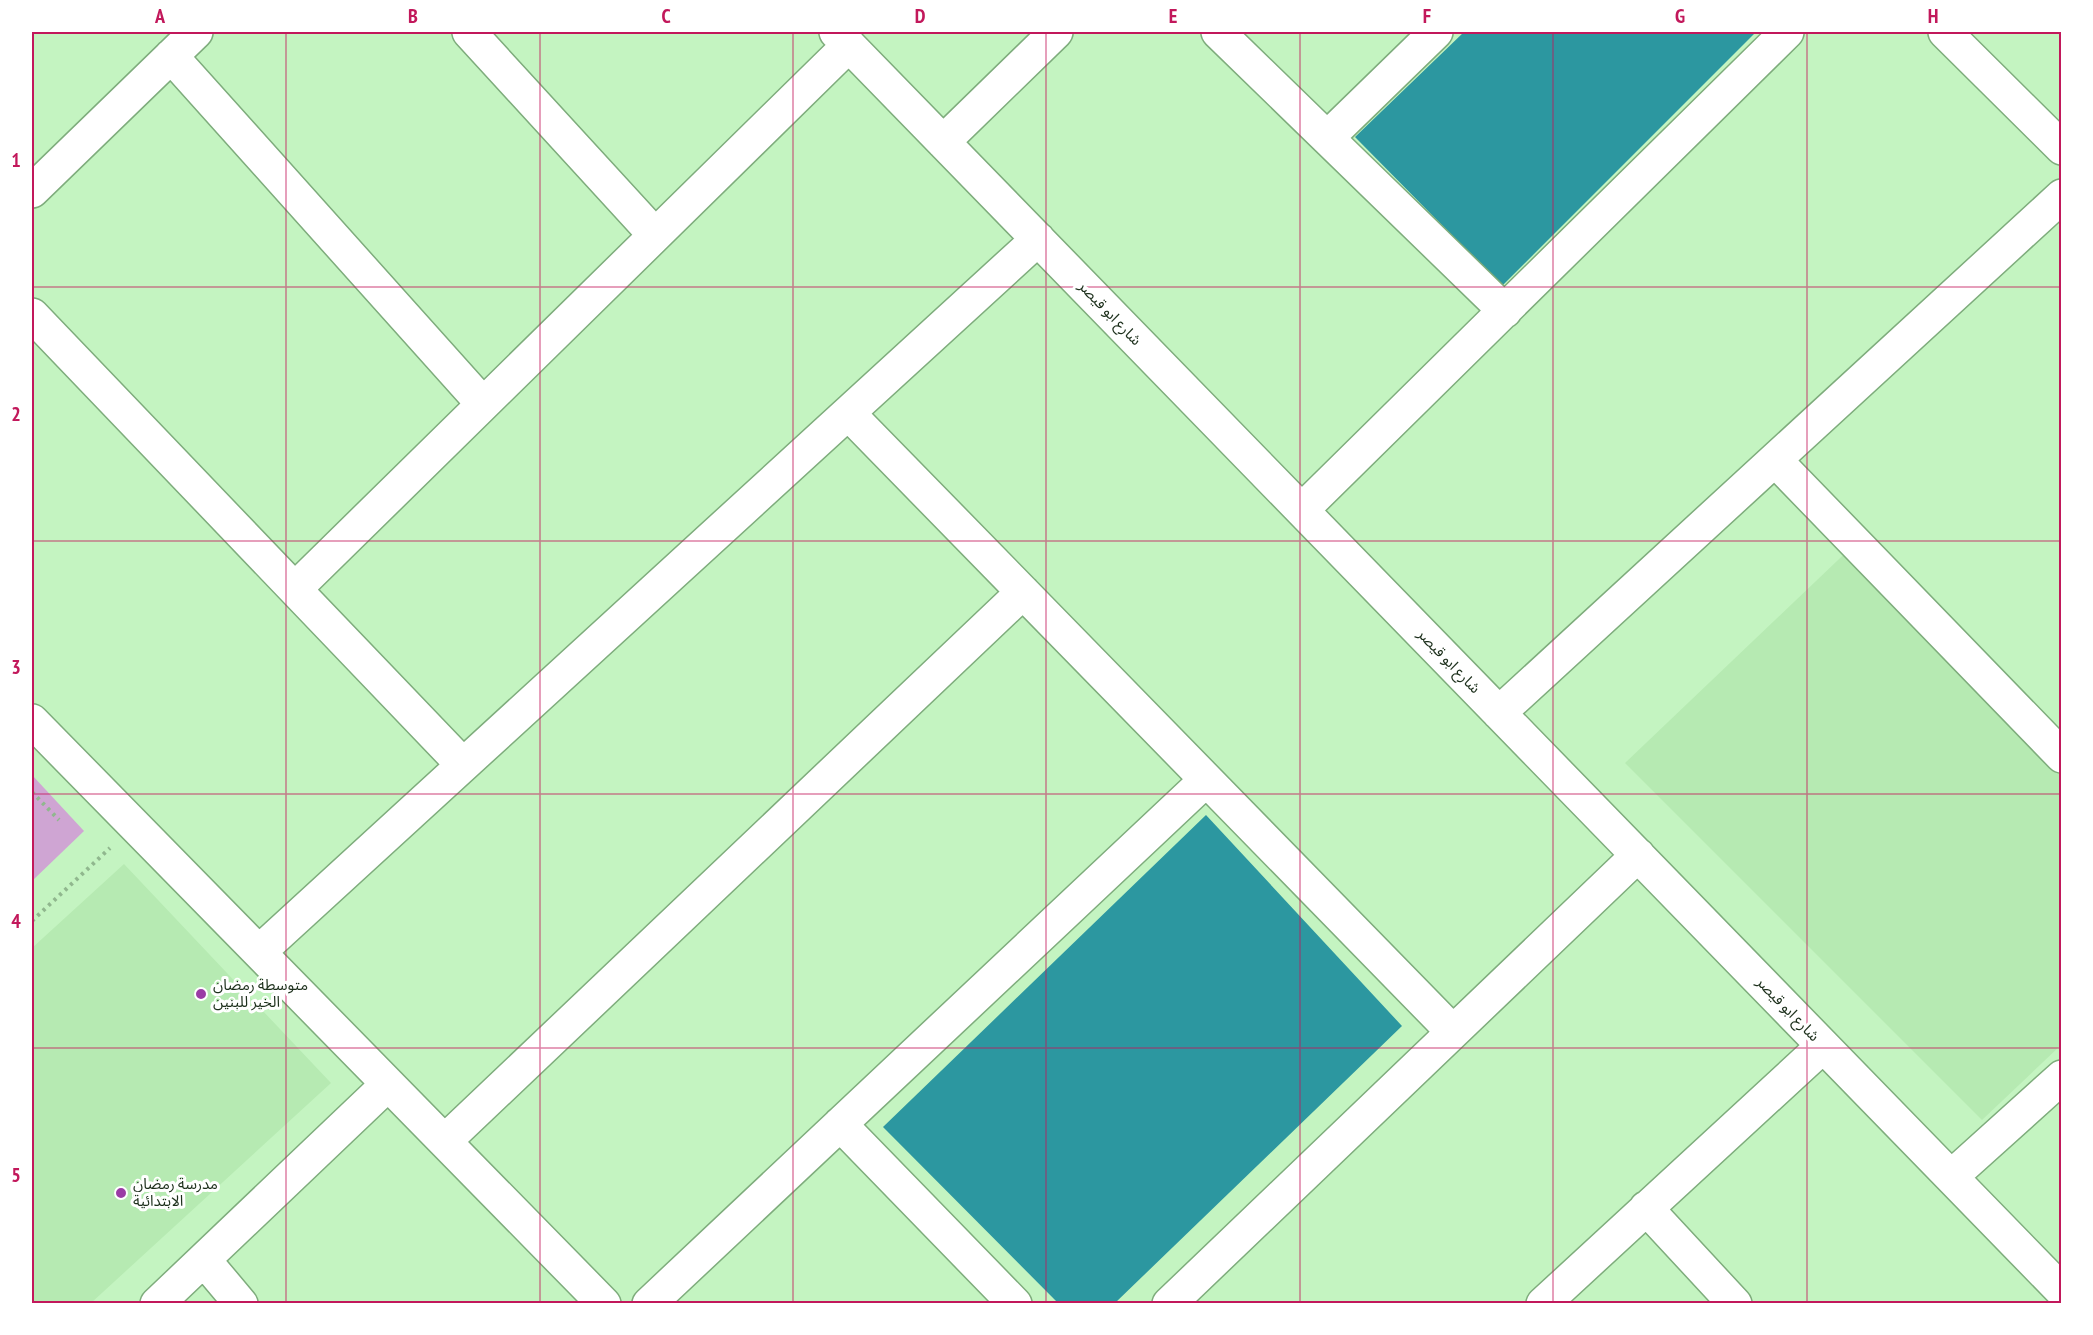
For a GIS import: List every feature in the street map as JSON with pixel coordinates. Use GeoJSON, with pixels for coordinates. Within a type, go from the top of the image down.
{"type":"FeatureCollection","features":[{"type":"Feature","properties":{"kind":"street"},"geometry":{"type":"LineString","coordinates":[[32,191],[196,32]]}},
{"type":"Feature","properties":{"kind":"street"},"geometry":{"type":"LineString","coordinates":[[469,32],[655,236]]}},
{"type":"Feature","properties":{"kind":"street"},"geometry":{"type":"LineString","coordinates":[[943,142],[1056,32]]}},
{"type":"Feature","properties":{"kind":"street"},"geometry":{"type":"LineString","coordinates":[[1218,32],[1505,310]]}},
{"type":"Feature","properties":{"kind":"street"},"geometry":{"type":"LineString","coordinates":[[1327,138],[1436,32]]}},
{"type":"Feature","properties":{"kind":"street"},"geometry":{"type":"LineString","coordinates":[[1302,510],[1787,32]]}},
{"type":"Feature","properties":{"kind":"street"},"geometry":{"type":"LineString","coordinates":[[1945,32],[2061,148]]}},
{"type":"Feature","properties":{"kind":"street"},"geometry":{"type":"LineString","coordinates":[[295,590],[655,236],[843,38]]}},
{"type":"Feature","properties":{"kind":"street","name":"شارع ابو قيصر"},"geometry":{"type":"LineString","coordinates":[[843,38],[2061,1291]]}},
{"type":"Feature","properties":{"kind":"street"},"geometry":{"type":"LineString","coordinates":[[171,56],[483,405]]}},
{"type":"Feature","properties":{"kind":"street"},"geometry":{"type":"LineString","coordinates":[[1499,713],[2061,195]]}},
{"type":"Feature","properties":{"kind":"street"},"geometry":{"type":"LineString","coordinates":[[259,952],[1038,239]]}},
{"type":"Feature","properties":{"kind":"street"},"geometry":{"type":"LineString","coordinates":[[32,315],[463,765]]}},
{"type":"Feature","properties":{"kind":"street"},"geometry":{"type":"LineString","coordinates":[[848,413],[1453,1032]]}},
{"type":"Feature","properties":{"kind":"street"},"geometry":{"type":"LineString","coordinates":[[1775,459],[2061,756]]}},
{"type":"Feature","properties":{"kind":"street"},"geometry":{"type":"LineString","coordinates":[[445,1141],[1023,592]]}},
{"type":"Feature","properties":{"kind":"street"},"geometry":{"type":"LineString","coordinates":[[32,721],[604,1304]]}},
{"type":"Feature","properties":{"kind":"street"},"geometry":{"type":"LineString","coordinates":[[649,1304],[1206,780]]}},
{"type":"Feature","properties":{"kind":"street"},"geometry":{"type":"LineString","coordinates":[[1169,1304],[1638,855]]}},
{"type":"Feature","properties":{"kind":"street"},"geometry":{"type":"LineString","coordinates":[[1543,1304],[1823,1046]]}},
{"type":"Feature","properties":{"kind":"street"},"geometry":{"type":"LineString","coordinates":[[1951,1177],[2061,1077]]}},
{"type":"Feature","properties":{"kind":"street"},"geometry":{"type":"LineString","coordinates":[[157,1304],[388,1084]]}},
{"type":"Feature","properties":{"kind":"street"},"geometry":{"type":"LineString","coordinates":[[840,1124],[1015,1304]]}},
{"type":"Feature","properties":{"kind":"street"},"geometry":{"type":"LineString","coordinates":[[1646,1209],[1735,1304]]}},
{"type":"Feature","properties":{"kind":"street"},"geometry":{"type":"LineString","coordinates":[[204,1260],[241,1304]]}},
{"type":"Feature","properties":{"kind":"path"},"geometry":{"type":"LineString","coordinates":[[32,792],[58,820]]}},
{"type":"Feature","properties":{"kind":"path"},"geometry":{"type":"LineString","coordinates":[[32,921],[134,825]]}},
{"type":"Feature","properties":{"kind":"shaded area"},"geometry":{"type":"Polygon","coordinates":[[[1859,540],[2061,749],[2061,1045],[1982,1120],[1625,763],[1859,540]]]}},
{"type":"Feature","properties":{"kind":"shaded area"},"geometry":{"type":"Polygon","coordinates":[[[32,775],[84,831],[32,881],[32,775]]]}},
{"type":"Feature","properties":{"kind":"shaded area","name":"مدرسة رمضان الابتدائية"},"geometry":{"type":"Polygon","coordinates":[[[124,864],[331,1083],[91,1303],[32,1303],[32,948],[124,864]]]}},
{"type":"Feature","properties":{"kind":"water"},"geometry":{"type":"Polygon","coordinates":[[[1464,32],[1756,32],[1502,286],[1355,137],[1464,32]]]}},
{"type":"Feature","properties":{"kind":"water"},"geometry":{"type":"Polygon","coordinates":[[[1206,815],[1402,1026],[1115,1303],[1058,1303],[883,1127],[1206,815]]]}},
{"type":"Feature","properties":{"kind":"place","name":"متوسطة رمضان الخير للبنين"},"geometry":{"type":"Point","coordinates":[201,994]}},
{"type":"Feature","properties":{"kind":"place","name":"مدرسة رمضان الابتدائية"},"geometry":{"type":"Point","coordinates":[121,1193]}}]}
